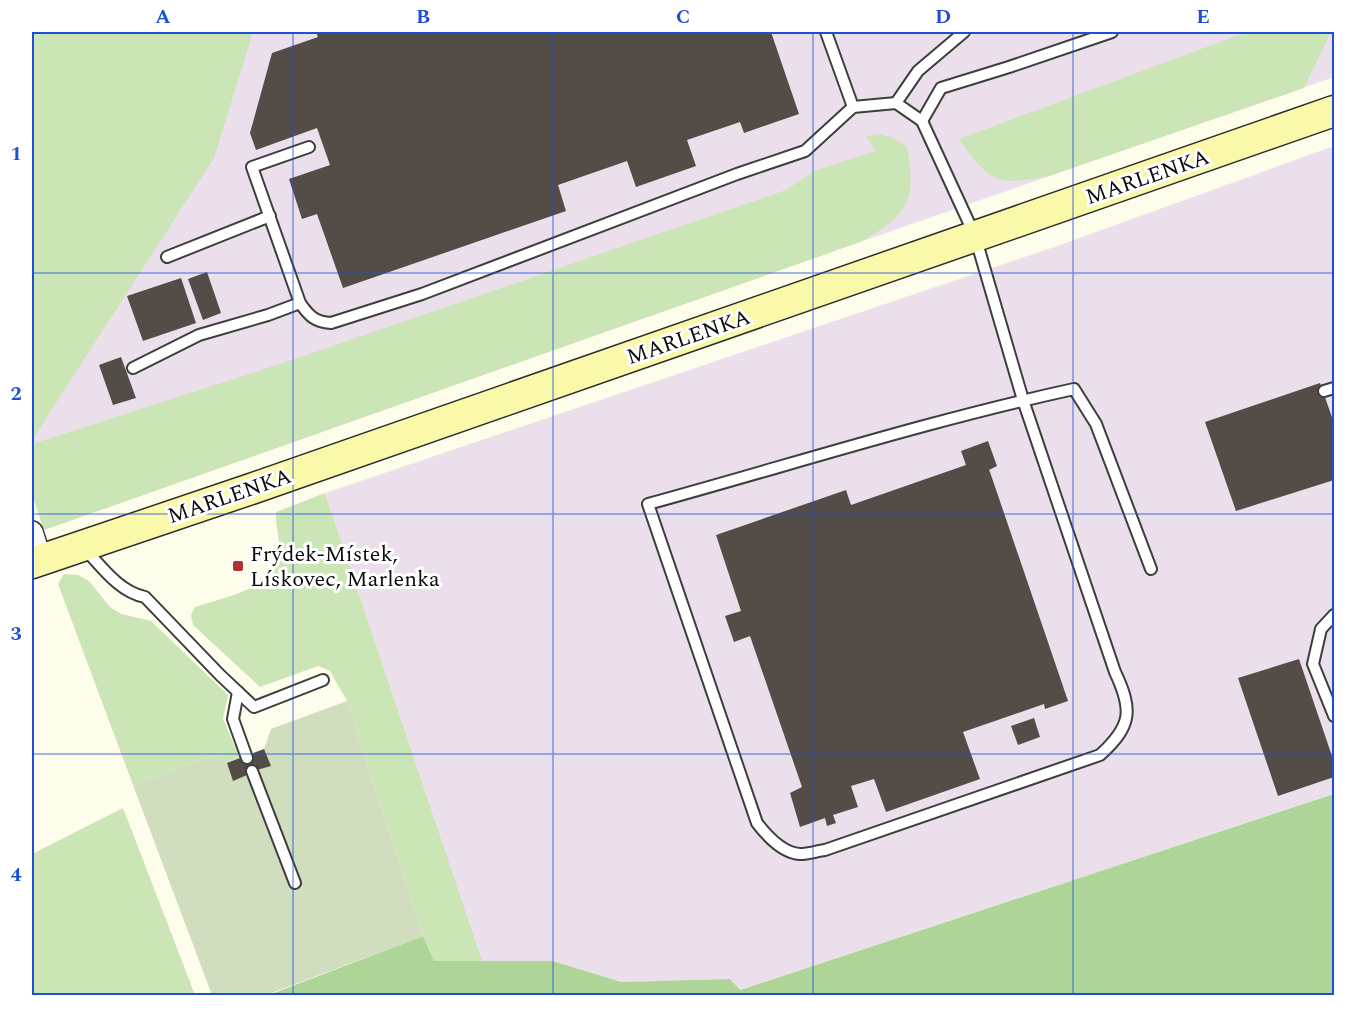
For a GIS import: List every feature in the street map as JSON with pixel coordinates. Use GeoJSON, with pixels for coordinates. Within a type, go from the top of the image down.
{"type":"FeatureCollection","features":[{"type":"Feature","properties":{"kind":"main road","name":"MARLENKA"},"geometry":{"type":"LineString","coordinates":[[36,561],[251,489],[1335,111]]}},
{"type":"Feature","properties":{"kind":"street"},"geometry":{"type":"LineString","coordinates":[[32,532],[36,561]]}},
{"type":"Feature","properties":{"kind":"lane"},"geometry":{"type":"LineString","coordinates":[[826,32],[853,107]]}},
{"type":"Feature","properties":{"kind":"lane"},"geometry":{"type":"LineString","coordinates":[[896,103],[918,71],[964,32]]}},
{"type":"Feature","properties":{"kind":"lane"},"geometry":{"type":"LineString","coordinates":[[922,121],[941,88],[1009,68],[1112,32]]}},
{"type":"Feature","properties":{"kind":"lane"},"geometry":{"type":"LineString","coordinates":[[309,147],[252,167],[300,303],[310,316],[319,322],[331,323],[422,294],[737,174],[805,151],[853,107],[896,103],[922,121],[975,236],[1023,400],[1115,672],[1126,694],[1127,717],[1117,739],[1100,755],[825,850],[799,854],[779,846],[767,837],[757,823],[648,504],[1023,400],[1074,389],[1096,424],[1151,569]]}},
{"type":"Feature","properties":{"kind":"lane"},"geometry":{"type":"LineString","coordinates":[[166,258],[270,216]]}},
{"type":"Feature","properties":{"kind":"lane"},"geometry":{"type":"LineString","coordinates":[[133,368],[199,335],[300,303]]}},
{"type":"Feature","properties":{"kind":"lane"},"geometry":{"type":"LineString","coordinates":[[81,546],[124,590],[145,597],[254,707],[323,680]]}},
{"type":"Feature","properties":{"kind":"lane"},"geometry":{"type":"LineString","coordinates":[[1335,615],[1321,629],[1312,664],[1335,716]]}},
{"type":"Feature","properties":{"kind":"lane"},"geometry":{"type":"LineString","coordinates":[[238,692],[233,719],[247,758]]}},
{"type":"Feature","properties":{"kind":"lane"},"geometry":{"type":"LineString","coordinates":[[252,771],[295,884]]}},
{"type":"Feature","properties":{"kind":"shaded area"},"geometry":{"type":"Polygon","coordinates":[[[32,32],[1334,32],[1334,77],[44,530],[32,494],[32,32]]]}},
{"type":"Feature","properties":{"kind":"shaded area"},"geometry":{"type":"Polygon","coordinates":[[[1334,146],[1334,794],[739,990],[730,979],[621,982],[553,961],[483,963],[325,493],[1060,245],[1334,146]]]}},
{"type":"Feature","properties":{"kind":"green space"},"geometry":{"type":"Polygon","coordinates":[[[32,32],[253,32],[214,158],[32,440],[32,32]]]}},
{"type":"Feature","properties":{"kind":"green space"},"geometry":{"type":"Polygon","coordinates":[[[1247,32],[1331,32],[1304,88],[1049,176],[1017,181],[995,177],[978,164],[959,139],[1247,32]]]}},
{"type":"Feature","properties":{"kind":"green space"},"geometry":{"type":"Polygon","coordinates":[[[879,134],[893,138],[907,147],[911,181],[909,194],[898,215],[876,233],[860,242],[44,530],[32,494],[32,444],[286,362],[786,190],[816,170],[876,151],[866,136],[879,134]]]}},
{"type":"Feature","properties":{"kind":"green space"},"geometry":{"type":"Polygon","coordinates":[[[325,493],[483,963],[434,961],[423,936],[347,701],[330,671],[318,666],[260,687],[193,625],[191,615],[195,607],[243,591],[265,578],[273,570],[279,553],[276,512],[325,493]]]}},
{"type":"Feature","properties":{"kind":"green space"},"geometry":{"type":"Polygon","coordinates":[[[64,574],[78,575],[89,581],[110,607],[121,614],[151,621],[228,695],[223,719],[240,758],[227,763],[210,756],[133,785],[58,584],[64,574]]]}},
{"type":"Feature","properties":{"kind":"green space"},"geometry":{"type":"Polygon","coordinates":[[[347,701],[423,936],[266,995],[212,995],[133,785],[210,756],[227,763],[251,756],[264,749],[271,729],[347,701]]]}},
{"type":"Feature","properties":{"kind":"green space"},"geometry":{"type":"Polygon","coordinates":[[[1334,794],[1334,995],[266,996],[423,936],[434,961],[553,961],[621,982],[730,979],[740,990],[1334,794]]]}},
{"type":"Feature","properties":{"kind":"green space"},"geometry":{"type":"Polygon","coordinates":[[[123,808],[195,995],[32,995],[32,854],[123,808]]]}},
{"type":"Feature","properties":{"kind":"building"},"geometry":{"type":"Polygon","coordinates":[[[316,32],[771,32],[799,114],[744,133],[740,122],[687,140],[696,166],[636,187],[627,161],[558,185],[566,211],[343,288],[317,214],[302,219],[289,179],[330,165],[317,128],[256,150],[250,133],[272,53],[318,37],[316,32]]]}},
{"type":"Feature","properties":{"kind":"building"},"geometry":{"type":"Polygon","coordinates":[[[207,272],[221,313],[203,320],[188,279],[207,272]]]}},
{"type":"Feature","properties":{"kind":"building"},"geometry":{"type":"Polygon","coordinates":[[[181,278],[196,323],[143,341],[127,296],[181,278]]]}},
{"type":"Feature","properties":{"kind":"building"},"geometry":{"type":"Polygon","coordinates":[[[121,357],[136,398],[113,405],[99,365],[121,357]]]}},
{"type":"Feature","properties":{"kind":"building"},"geometry":{"type":"Polygon","coordinates":[[[1320,383],[1334,423],[1334,480],[1236,511],[1205,422],[1320,383]]]}},
{"type":"Feature","properties":{"kind":"building"},"geometry":{"type":"Polygon","coordinates":[[[988,441],[997,466],[989,470],[1068,701],[1045,709],[1044,704],[963,732],[980,779],[886,812],[874,779],[851,786],[858,807],[833,815],[836,823],[827,826],[825,818],[800,827],[790,793],[802,787],[750,636],[734,642],[725,616],[741,611],[716,535],[846,490],[851,505],[966,465],[961,451],[988,441]]]}},
{"type":"Feature","properties":{"kind":"building"},"geometry":{"type":"Polygon","coordinates":[[[1299,659],[1334,762],[1334,777],[1278,796],[1238,678],[1299,659]]]}},
{"type":"Feature","properties":{"kind":"building"},"geometry":{"type":"Polygon","coordinates":[[[1034,718],[1040,737],[1018,745],[1011,726],[1034,718]]]}},
{"type":"Feature","properties":{"kind":"building"},"geometry":{"type":"Polygon","coordinates":[[[264,749],[271,766],[246,773],[247,775],[233,781],[227,763],[247,758],[264,749]]]}},
{"type":"Feature","properties":{"kind":"place","name":"Frýdek-Místek, Lískovec, Marlenka"},"geometry":{"type":"Point","coordinates":[238,566]}}]}
